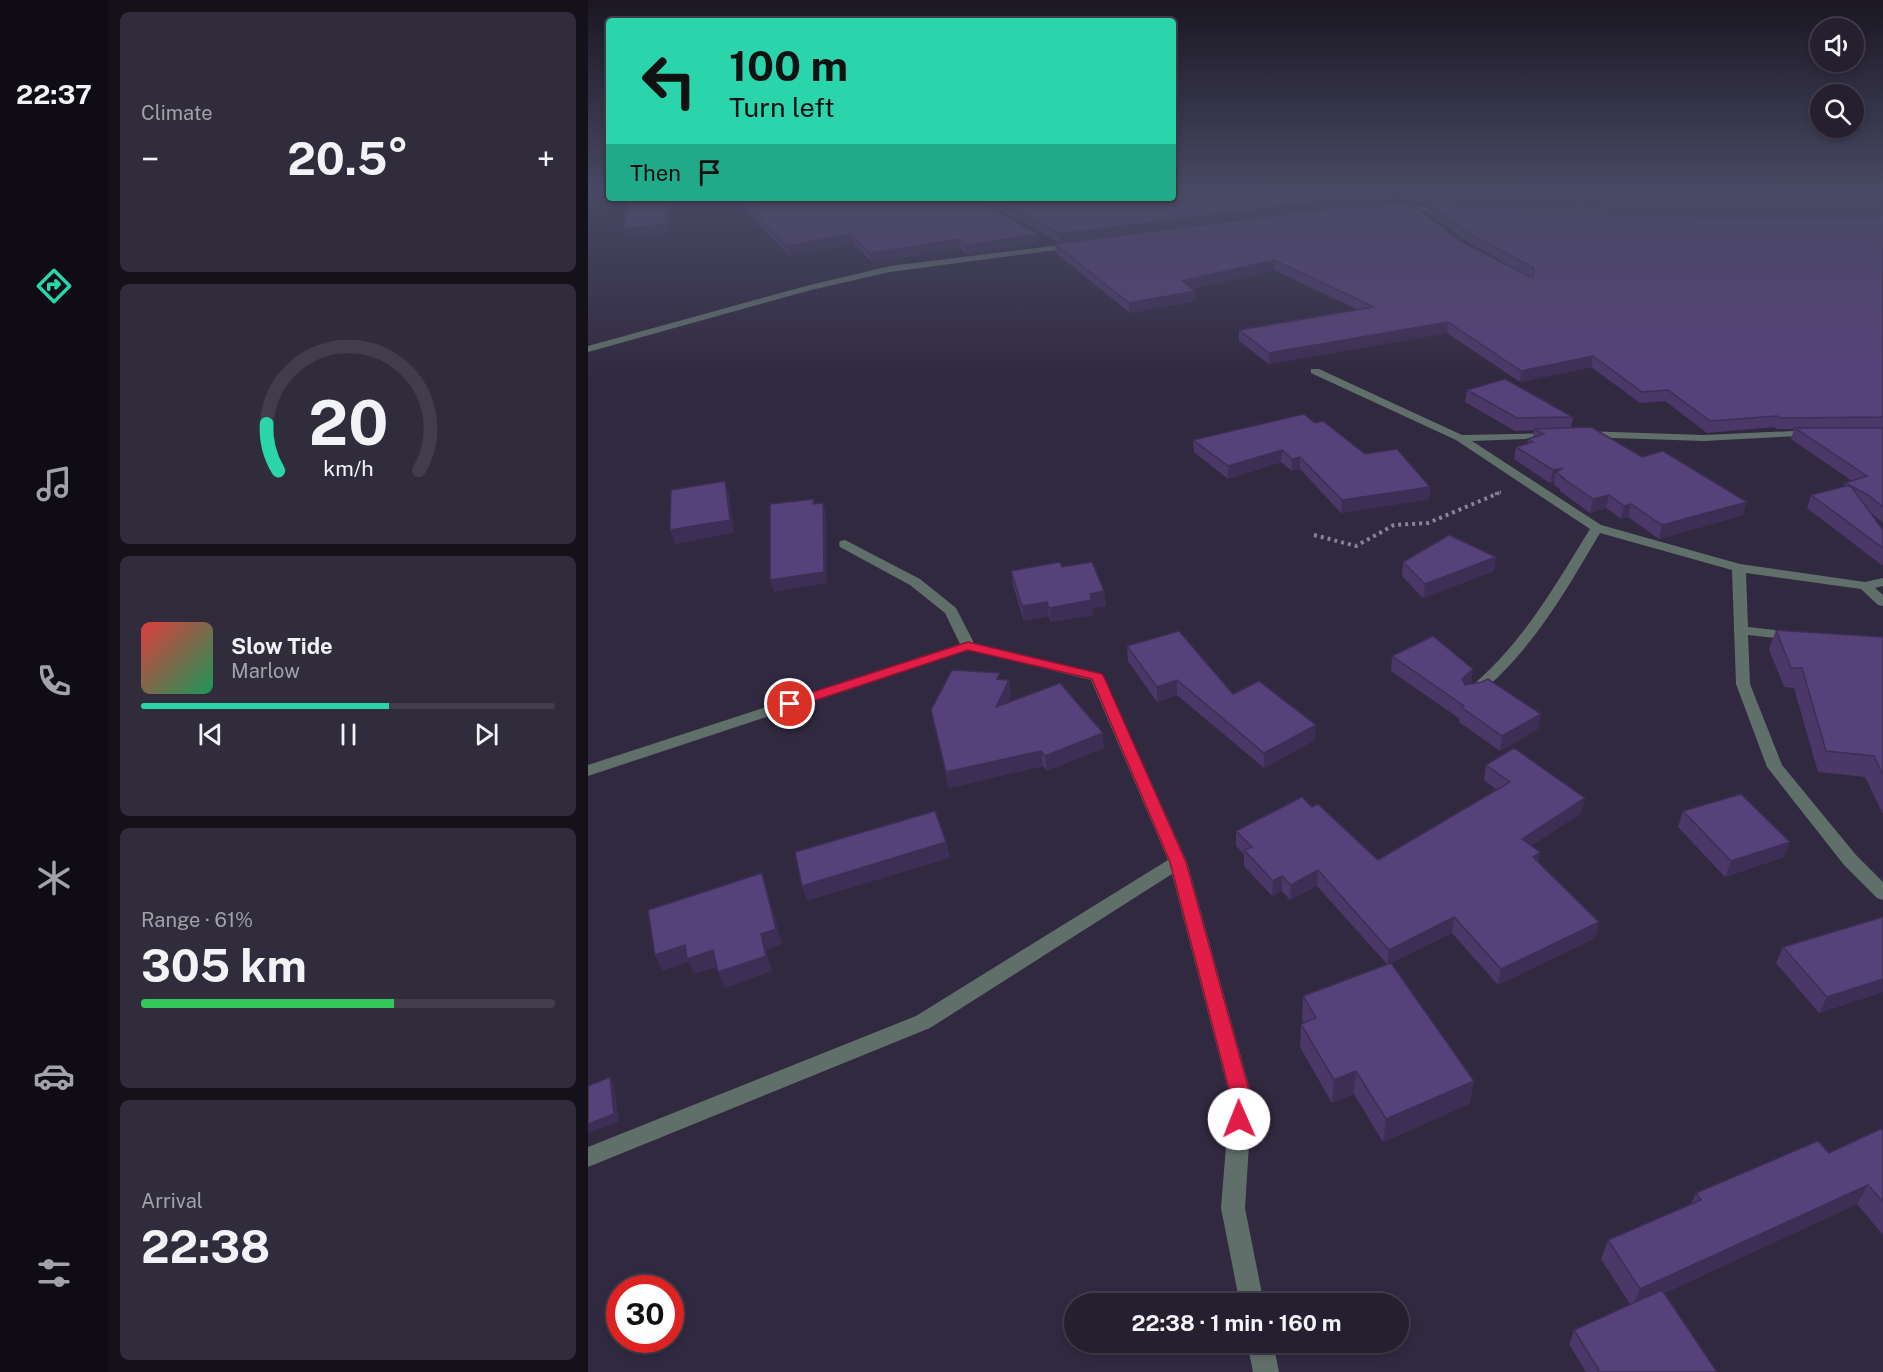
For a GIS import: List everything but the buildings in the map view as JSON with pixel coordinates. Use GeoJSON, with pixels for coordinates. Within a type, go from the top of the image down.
{"type":"FeatureCollection","features":[{"type":"Feature","properties":{"kind":"street"},"geometry":{"type":"LineString","coordinates":[[588,349],[809,288],[890,269],[1018,253]]}},
{"type":"Feature","properties":{"kind":"street"},"geometry":{"type":"LineString","coordinates":[[1315,370],[1460,438],[1523,482],[1597,528],[1739,568],[1865,586],[1883,582]]}},
{"type":"Feature","properties":{"kind":"street"},"geometry":{"type":"LineString","coordinates":[[1460,438],[1579,434],[1704,438],[1829,433]]}},
{"type":"Feature","properties":{"kind":"street"},"geometry":{"type":"LineString","coordinates":[[1469,695],[1495,676],[1518,652],[1597,528]]}},
{"type":"Feature","properties":{"kind":"street"},"geometry":{"type":"LineString","coordinates":[[845,544],[915,582],[942,603],[951,611],[968,646]]}},
{"type":"Feature","properties":{"kind":"street"},"geometry":{"type":"LineString","coordinates":[[1739,568],[1743,684],[1775,767],[1850,860],[1883,893]]}},
{"type":"Feature","properties":{"kind":"street"},"geometry":{"type":"LineString","coordinates":[[1865,586],[1883,602]]}},
{"type":"Feature","properties":{"kind":"street"},"geometry":{"type":"LineString","coordinates":[[1741,630],[1812,639]]}},
{"type":"Feature","properties":{"kind":"street"},"geometry":{"type":"LineString","coordinates":[[588,771],[968,646],[1097,677],[1178,862],[1241,1097],[1233,1208],[1250,1293]]}},
{"type":"Feature","properties":{"kind":"street"},"geometry":{"type":"LineString","coordinates":[[588,1157],[923,1022],[1178,862]]}},
{"type":"Feature","properties":{"kind":"street"},"geometry":{"type":"LineString","coordinates":[[1262,1353],[1266,1372]]}},
{"type":"Feature","properties":{"kind":"path"},"geometry":{"type":"LineString","coordinates":[[1314,535],[1356,546],[1394,525],[1428,523],[1523,482]]}},
{"type":"Feature","properties":{"kind":"route"},"geometry":{"type":"LineString","coordinates":[[790,704],[968,646],[1097,677],[1178,862],[1241,1097],[1239,1119]]}}]}
